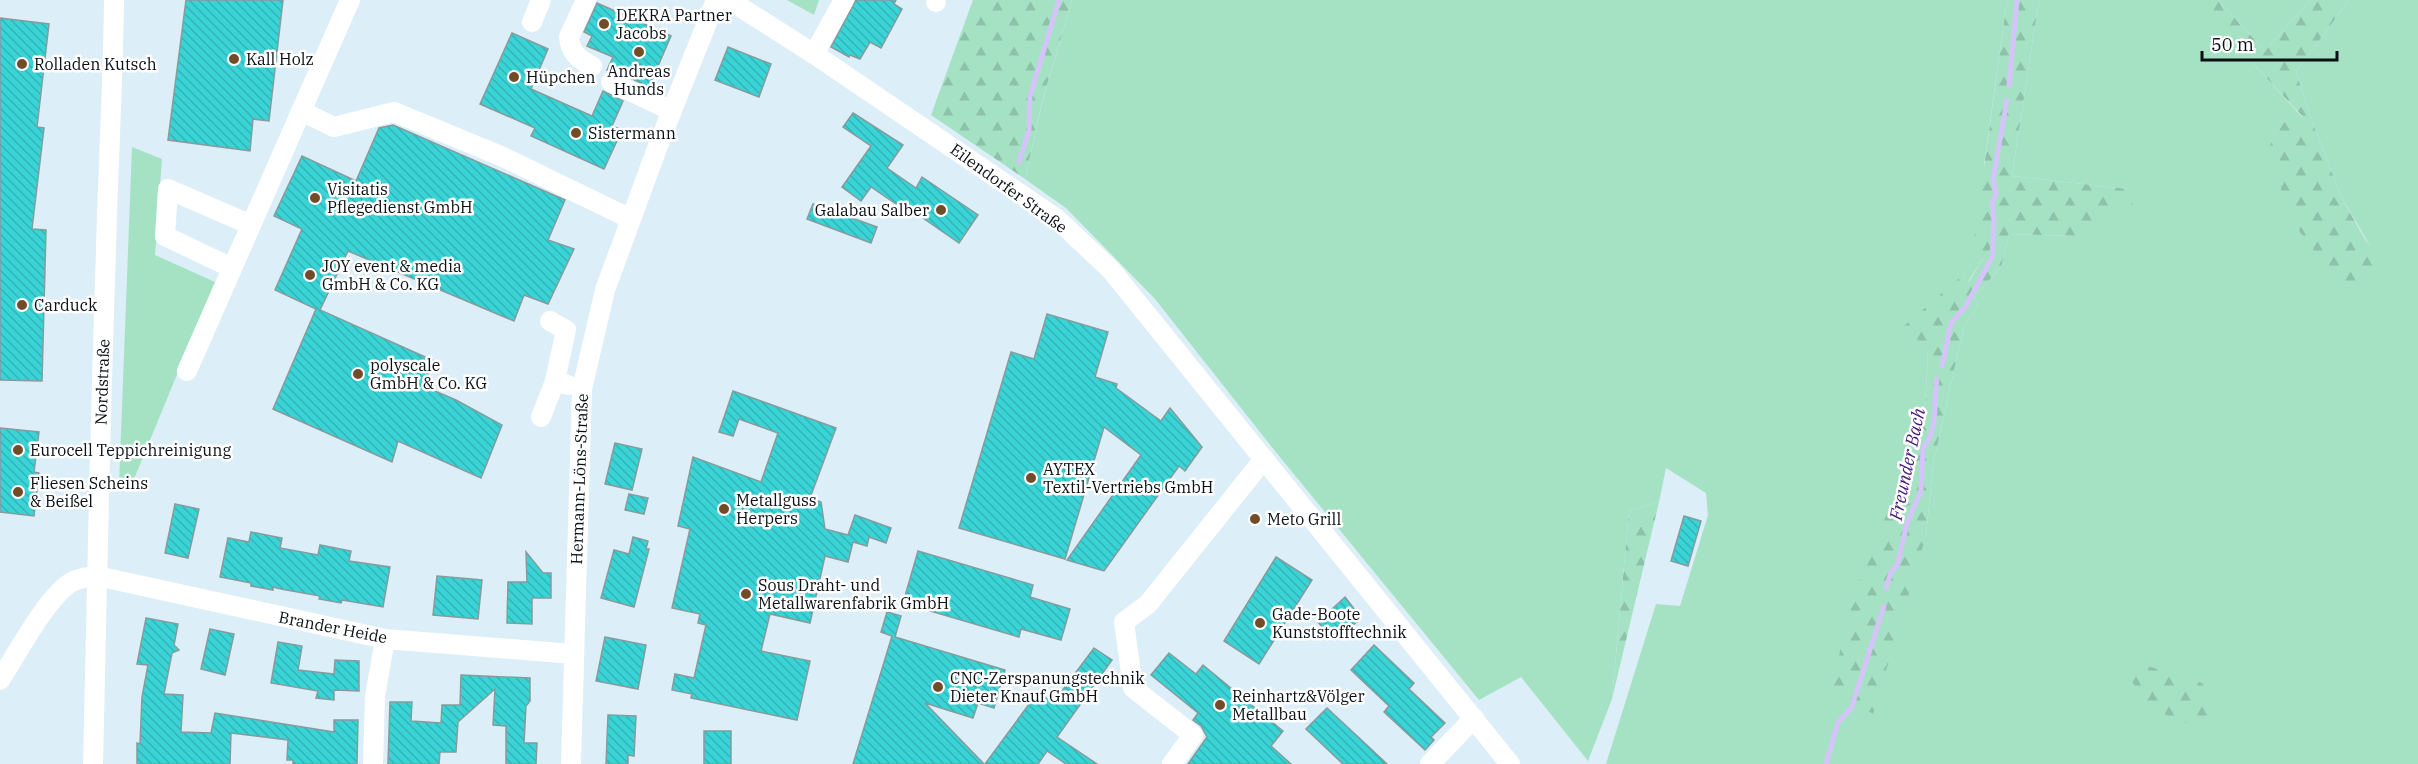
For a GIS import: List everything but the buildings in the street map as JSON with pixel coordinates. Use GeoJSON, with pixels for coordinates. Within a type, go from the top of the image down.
{"type":"FeatureCollection","features":[{"type":"Feature","properties":{"kind":"street","name":"Nordstraße"},"geometry":{"type":"LineString","coordinates":[[93,764],[114,0]]}},
{"type":"Feature","properties":{"kind":"street"},"geometry":{"type":"LineString","coordinates":[[187,371],[350,0]]}},
{"type":"Feature","properties":{"kind":"street"},"geometry":{"type":"LineString","coordinates":[[532,22],[541,0]]}},
{"type":"Feature","properties":{"kind":"street"},"geometry":{"type":"LineString","coordinates":[[586,0],[569,37],[569,42],[577,57],[592,66]]}},
{"type":"Feature","properties":{"kind":"street","name":"Hermann-Löns-Straße"},"geometry":{"type":"LineString","coordinates":[[571,764],[582,389],[605,290],[716,0]]}},
{"type":"Feature","properties":{"kind":"street","name":"Eilendorfer Straße"},"geometry":{"type":"LineString","coordinates":[[729,0],[814,54],[1057,219],[1111,270],[1510,764]]}},
{"type":"Feature","properties":{"kind":"street"},"geometry":{"type":"LineString","coordinates":[[814,54],[844,0]]}},
{"type":"Feature","properties":{"kind":"street"},"geometry":{"type":"LineString","coordinates":[[611,82],[672,111]]}},
{"type":"Feature","properties":{"kind":"street"},"geometry":{"type":"LineString","coordinates":[[301,111],[334,127],[394,112],[501,156],[631,219]]}},
{"type":"Feature","properties":{"kind":"street"},"geometry":{"type":"LineString","coordinates":[[232,268],[165,236],[168,189],[251,225]]}},
{"type":"Feature","properties":{"kind":"street"},"geometry":{"type":"LineString","coordinates":[[541,417],[555,381],[566,330],[550,321]]}},
{"type":"Feature","properties":{"kind":"street"},"geometry":{"type":"LineString","coordinates":[[555,381],[582,389]]}},
{"type":"Feature","properties":{"kind":"street"},"geometry":{"type":"LineString","coordinates":[[1172,764],[1192,735],[1133,688],[1124,622],[1148,604],[1264,459]]}},
{"type":"Feature","properties":{"kind":"street","name":"Brander Heide"},"geometry":{"type":"LineString","coordinates":[[97,576],[385,639],[573,654]]}},
{"type":"Feature","properties":{"kind":"street"},"geometry":{"type":"LineString","coordinates":[[0,680],[40,618],[62,590],[80,578],[97,576]]}},
{"type":"Feature","properties":{"kind":"street"},"geometry":{"type":"LineString","coordinates":[[373,764],[375,696],[385,639]]}},
{"type":"Feature","properties":{"kind":"street"},"geometry":{"type":"LineString","coordinates":[[1430,764],[1477,723]]}},
{"type":"Feature","properties":{"kind":"street"},"geometry":{"type":"LineString","coordinates":[[1447,764],[1477,723]]}},
{"type":"Feature","properties":{"kind":"green space"},"geometry":{"type":"Polygon","coordinates":[[[787,0],[819,0],[814,15],[787,0]]]}},
{"type":"Feature","properties":{"kind":"green space"},"geometry":{"type":"Polygon","coordinates":[[[973,0],[1072,0],[1042,102],[1025,179],[931,115],[973,0]]]}},
{"type":"Feature","properties":{"kind":"green space"},"geometry":{"type":"Polygon","coordinates":[[[1072,0],[2007,0],[1984,165],[1983,258],[1968,282],[1964,273],[1928,351],[1925,408],[1911,455],[1926,536],[1933,465],[1964,326],[1978,306],[1974,296],[2001,268],[2009,234],[2076,236],[2128,189],[2012,176],[2039,0],[2195,0],[2303,118],[2282,123],[2370,246],[2341,196],[2310,116],[2296,72],[2349,0],[2418,0],[2418,764],[1606,764],[1656,604],[1680,606],[1708,515],[1706,493],[1666,468],[1659,502],[1629,511],[1612,699],[1588,761],[1521,677],[1479,700],[1275,451],[1155,299],[1066,208],[1025,179],[1042,103],[1072,0]]]}},
{"type":"Feature","properties":{"kind":"green space"},"geometry":{"type":"Polygon","coordinates":[[[2007,0],[2039,0],[2012,176],[2128,189],[2133,204],[2076,236],[2009,234],[2001,268],[1974,296],[1978,306],[1964,326],[1933,465],[1926,536],[1873,714],[1831,688],[1855,591],[1911,455],[1925,408],[1928,351],[1904,326],[1965,273],[1969,282],[1983,258],[1973,247],[2007,0]]]}},
{"type":"Feature","properties":{"kind":"green space"},"geometry":{"type":"Polygon","coordinates":[[[2194,0],[2218,0],[2265,51],[2310,0],[2349,0],[2296,72],[2310,116],[2341,196],[2381,269],[2344,291],[2291,220],[2268,149],[2282,123],[2303,117],[2194,0]]]}},
{"type":"Feature","properties":{"kind":"green space"},"geometry":{"type":"Polygon","coordinates":[[[2218,0],[2310,0],[2265,51],[2218,0]]]}},
{"type":"Feature","properties":{"kind":"green space"},"geometry":{"type":"Polygon","coordinates":[[[132,147],[162,159],[155,255],[215,282],[134,479],[119,485],[132,147]]]}},
{"type":"Feature","properties":{"kind":"green space"},"geometry":{"type":"Polygon","coordinates":[[[1659,502],[1612,699],[1629,511],[1659,502]]]}},
{"type":"Feature","properties":{"kind":"green space"},"geometry":{"type":"Polygon","coordinates":[[[2135,662],[2202,683],[2220,709],[2194,726],[2152,709],[2132,682],[2135,662]]]}},
{"type":"Feature","properties":{"kind":"waterway"},"geometry":{"type":"LineString","coordinates":[[1019,162],[1029,130],[1030,96],[1059,0]]}},
{"type":"Feature","properties":{"kind":"waterway","name":"Freunder Bach"},"geometry":{"type":"LineString","coordinates":[[2009,85],[2017,0]]}},
{"type":"Feature","properties":{"kind":"waterway","name":"Freunder Bach"},"geometry":{"type":"LineString","coordinates":[[1942,366],[1951,323],[1966,306],[1992,257],[1994,221],[1992,203],[1996,194],[1993,179],[2007,100]]}},
{"type":"Feature","properties":{"kind":"waterway","name":"Freunder Bach"},"geometry":{"type":"LineString","coordinates":[[1886,588],[1891,572],[1897,566],[1907,523],[1921,491],[1923,448],[1928,441],[1933,424],[1937,379]]}},
{"type":"Feature","properties":{"kind":"waterway","name":"Freunder Bach"},"geometry":{"type":"LineString","coordinates":[[1826,764],[1838,722],[1851,709],[1884,606]]}},
{"type":"Feature","properties":{"kind":"place","name":"DEKRA Partner Jacobs"},"geometry":{"type":"Point","coordinates":[604,24]}},
{"type":"Feature","properties":{"kind":"place","name":"Andreas Hunds"},"geometry":{"type":"Point","coordinates":[639,52]}},
{"type":"Feature","properties":{"kind":"place","name":"Kall Holz"},"geometry":{"type":"Point","coordinates":[234,59]}},
{"type":"Feature","properties":{"kind":"place","name":"Rolladen Kutsch"},"geometry":{"type":"Point","coordinates":[22,64]}},
{"type":"Feature","properties":{"kind":"place","name":"Hüpchen"},"geometry":{"type":"Point","coordinates":[514,77]}},
{"type":"Feature","properties":{"kind":"place","name":"Sistermann"},"geometry":{"type":"Point","coordinates":[576,133]}},
{"type":"Feature","properties":{"kind":"place","name":"Visitatis Pflegedienst GmbH"},"geometry":{"type":"Point","coordinates":[315,198]}},
{"type":"Feature","properties":{"kind":"place","name":"Galabau Salber"},"geometry":{"type":"Point","coordinates":[941,210]}},
{"type":"Feature","properties":{"kind":"place","name":"JOY event & media GmbH & Co. KG"},"geometry":{"type":"Point","coordinates":[310,275]}},
{"type":"Feature","properties":{"kind":"place","name":"Carduck"},"geometry":{"type":"Point","coordinates":[22,305]}},
{"type":"Feature","properties":{"kind":"place","name":"polyscale GmbH & Co. KG"},"geometry":{"type":"Point","coordinates":[358,374]}},
{"type":"Feature","properties":{"kind":"place","name":"Eurocell Teppichreinigung"},"geometry":{"type":"Point","coordinates":[18,450]}},
{"type":"Feature","properties":{"kind":"place","name":"AYTEX Textil-Vertriebs GmbH"},"geometry":{"type":"Point","coordinates":[1031,478]}},
{"type":"Feature","properties":{"kind":"place","name":"Fliesen Scheins & Beißel"},"geometry":{"type":"Point","coordinates":[18,492]}},
{"type":"Feature","properties":{"kind":"place","name":"Metallguss Herpers"},"geometry":{"type":"Point","coordinates":[724,509]}},
{"type":"Feature","properties":{"kind":"place","name":"Meto Grill"},"geometry":{"type":"Point","coordinates":[1255,519]}},
{"type":"Feature","properties":{"kind":"place","name":"Sous Draht- und Metallwarenfabrik GmbH"},"geometry":{"type":"Point","coordinates":[746,594]}},
{"type":"Feature","properties":{"kind":"place","name":"Gade-Boote Kunststofftechnik"},"geometry":{"type":"Point","coordinates":[1260,623]}},
{"type":"Feature","properties":{"kind":"place","name":"CNC-Zerspanungstechnik Dieter Knauf GmbH"},"geometry":{"type":"Point","coordinates":[938,687]}},
{"type":"Feature","properties":{"kind":"place","name":"Reinhartz&Völger Metallbau"},"geometry":{"type":"Point","coordinates":[1220,705]}}]}
